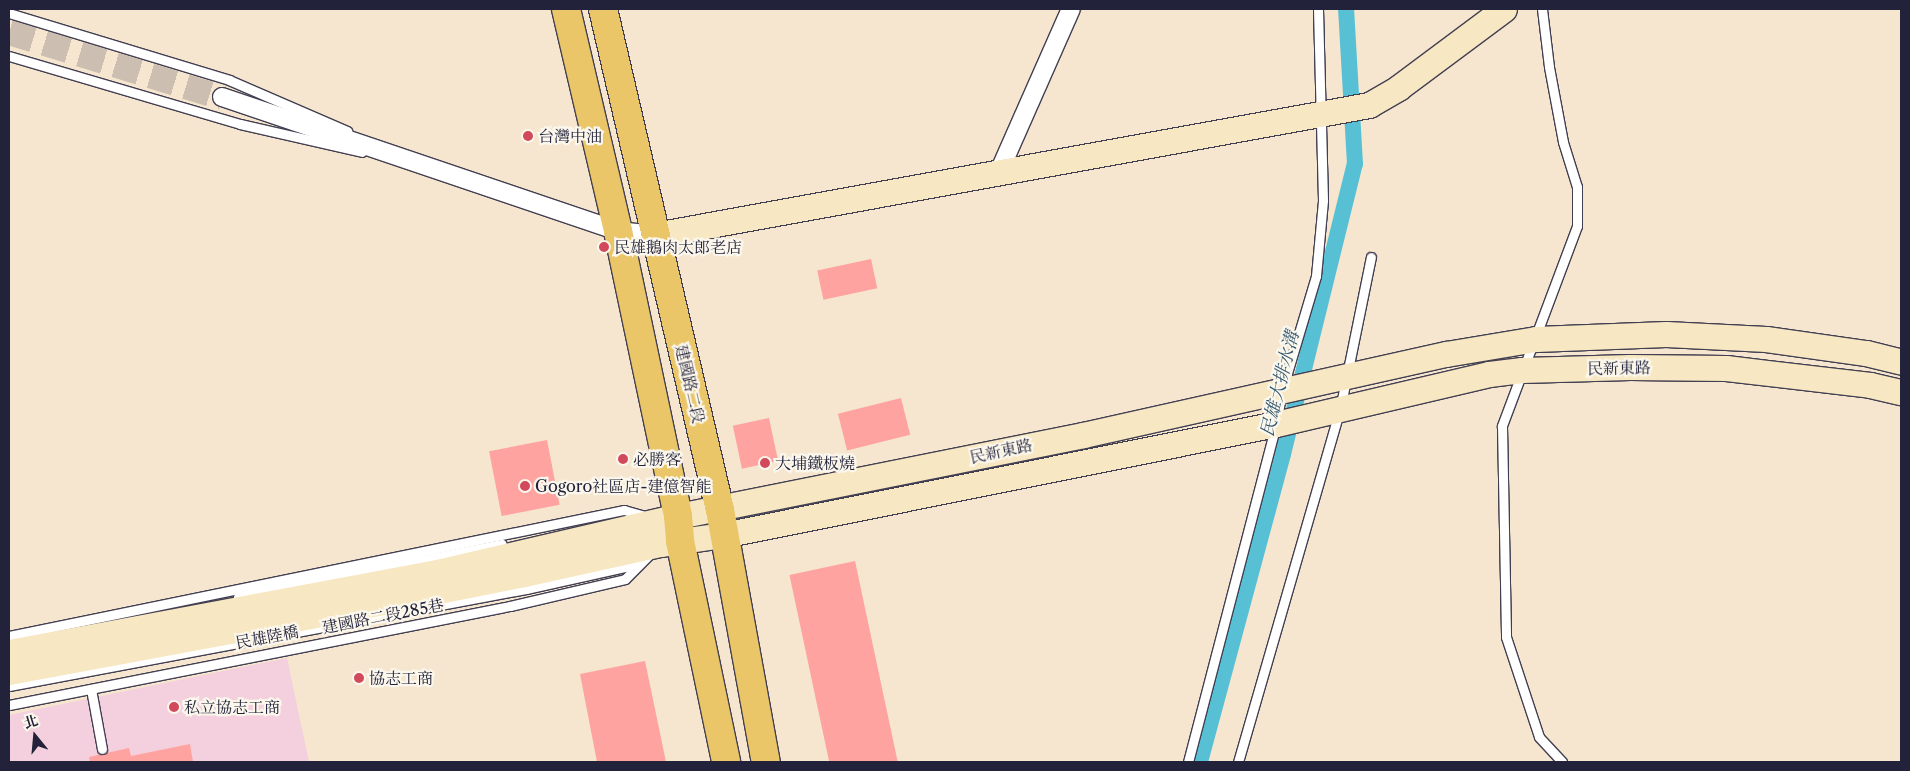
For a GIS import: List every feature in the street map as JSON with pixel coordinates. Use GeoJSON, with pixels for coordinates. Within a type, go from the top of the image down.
{"type":"FeatureCollection","features":[{"type":"Feature","properties":{"kind":"main road"},"geometry":{"type":"LineString","coordinates":[[566,9],[618,231],[670,530],[726,762]]}},
{"type":"Feature","properties":{"kind":"main road","name":"建國路二段"},"geometry":{"type":"LineString","coordinates":[[603,9],[721,522],[766,762]]}},
{"type":"Feature","properties":{"kind":"main road"},"geometry":{"type":"LineString","coordinates":[[655,236],[1369,105],[1398,88],[1504,9]]}},
{"type":"Feature","properties":{"kind":"main road","name":"民新東路"},"geometry":{"type":"LineString","coordinates":[[721,522],[1083,435],[1282,390],[1446,354],[1536,340],[1666,334],[1766,339],[1866,353],[1901,362]]}},
{"type":"Feature","properties":{"kind":"main road","name":"民新東路"},"geometry":{"type":"LineString","coordinates":[[721,522],[1276,424],[1489,374],[1522,370],[1630,366],[1726,368],[1870,385],[1901,392]]}},
{"type":"Feature","properties":{"kind":"main road"},"geometry":{"type":"LineString","coordinates":[[521,564],[670,530],[721,522]]}},
{"type":"Feature","properties":{"kind":"main road","name":"民雄陸橋"},"geometry":{"type":"LineString","coordinates":[[9,652],[433,573],[521,564]]}},
{"type":"Feature","properties":{"kind":"main road","name":"民雄陸橋"},"geometry":{"type":"LineString","coordinates":[[9,672],[521,564]]}},
{"type":"Feature","properties":{"kind":"street"},"geometry":{"type":"LineString","coordinates":[[999,172],[1071,9]]}},
{"type":"Feature","properties":{"kind":"street"},"geometry":{"type":"LineString","coordinates":[[222,97],[618,231],[655,236]]}},
{"type":"Feature","properties":{"kind":"lane"},"geometry":{"type":"LineString","coordinates":[[1188,762],[1276,424],[1282,390],[1316,276],[1323,200],[1318,9]]}},
{"type":"Feature","properties":{"kind":"lane"},"geometry":{"type":"LineString","coordinates":[[1542,9],[1549,67],[1563,142],[1577,188],[1577,226],[1536,340],[1522,370],[1502,426],[1506,637],[1540,737],[1562,762]]}},
{"type":"Feature","properties":{"kind":"lane"},"geometry":{"type":"LineString","coordinates":[[9,13],[229,80],[437,170]]}},
{"type":"Feature","properties":{"kind":"lane"},"geometry":{"type":"LineString","coordinates":[[9,56],[240,124],[437,170]]}},
{"type":"Feature","properties":{"kind":"lane"},"geometry":{"type":"LineString","coordinates":[[1238,762],[1340,409],[1371,257]]}},
{"type":"Feature","properties":{"kind":"lane"},"geometry":{"type":"LineString","coordinates":[[9,636],[624,510],[670,530]]}},
{"type":"Feature","properties":{"kind":"lane"},"geometry":{"type":"LineString","coordinates":[[9,644],[521,564],[619,520],[670,530]]}},
{"type":"Feature","properties":{"kind":"lane","name":"建國路二段285巷"},"geometry":{"type":"LineString","coordinates":[[9,705],[510,606],[625,579],[670,530]]}},
{"type":"Feature","properties":{"kind":"lane","name":"民雄陸橋"},"geometry":{"type":"LineString","coordinates":[[9,686],[521,564]]}},
{"type":"Feature","properties":{"kind":"lane"},"geometry":{"type":"LineString","coordinates":[[91,689],[102,749]]}},
{"type":"Feature","properties":{"kind":"shaded area","name":"私立協志工商"},"geometry":{"type":"Polygon","coordinates":[[[287,658],[309,762],[9,762],[9,715],[287,658]]]}},
{"type":"Feature","properties":{"kind":"building"},"geometry":{"type":"Polygon","coordinates":[[[871,259],[877,288],[823,300],[817,270],[871,259]]]}},
{"type":"Feature","properties":{"kind":"building"},"geometry":{"type":"Polygon","coordinates":[[[901,398],[910,435],[847,451],[838,414],[901,398]]]}},
{"type":"Feature","properties":{"kind":"building"},"geometry":{"type":"Polygon","coordinates":[[[769,418],[778,461],[742,469],[733,426],[769,418]]]}},
{"type":"Feature","properties":{"kind":"building"},"geometry":{"type":"Polygon","coordinates":[[[547,440],[560,505],[502,516],[489,451],[547,440]]]}},
{"type":"Feature","properties":{"kind":"building"},"geometry":{"type":"Polygon","coordinates":[[[855,561],[898,762],[829,762],[789,575],[855,561]]]}},
{"type":"Feature","properties":{"kind":"building"},"geometry":{"type":"Polygon","coordinates":[[[645,661],[666,762],[597,762],[580,674],[645,661]]]}},
{"type":"Feature","properties":{"kind":"building"},"geometry":{"type":"Polygon","coordinates":[[[190,744],[193,762],[90,762],[89,757],[129,748],[131,756],[190,744]]]}},
{"type":"Feature","properties":{"kind":"waterway","name":"民雄大排水溝"},"geometry":{"type":"LineString","coordinates":[[1200,762],[1283,454],[1355,164],[1346,9]]}},
{"type":"Feature","properties":{"kind":"tunnel"},"geometry":{"type":"LineString","coordinates":[[9,32],[222,97]]}},
{"type":"Feature","properties":{"kind":"place","name":"台灣中油"},"geometry":{"type":"Point","coordinates":[528,136]}},
{"type":"Feature","properties":{"kind":"place","name":"民雄鵝肉太郎老店"},"geometry":{"type":"Point","coordinates":[604,247]}},
{"type":"Feature","properties":{"kind":"place","name":"必勝客"},"geometry":{"type":"Point","coordinates":[623,459]}},
{"type":"Feature","properties":{"kind":"place","name":"大埔鐵板燒"},"geometry":{"type":"Point","coordinates":[765,463]}},
{"type":"Feature","properties":{"kind":"place","name":"Gogoro社區店-建億智能"},"geometry":{"type":"Point","coordinates":[525,486]}},
{"type":"Feature","properties":{"kind":"place","name":"協志工商"},"geometry":{"type":"Point","coordinates":[359,678]}},
{"type":"Feature","properties":{"kind":"place","name":"私立協志工商"},"geometry":{"type":"Point","coordinates":[174,707]}}]}
